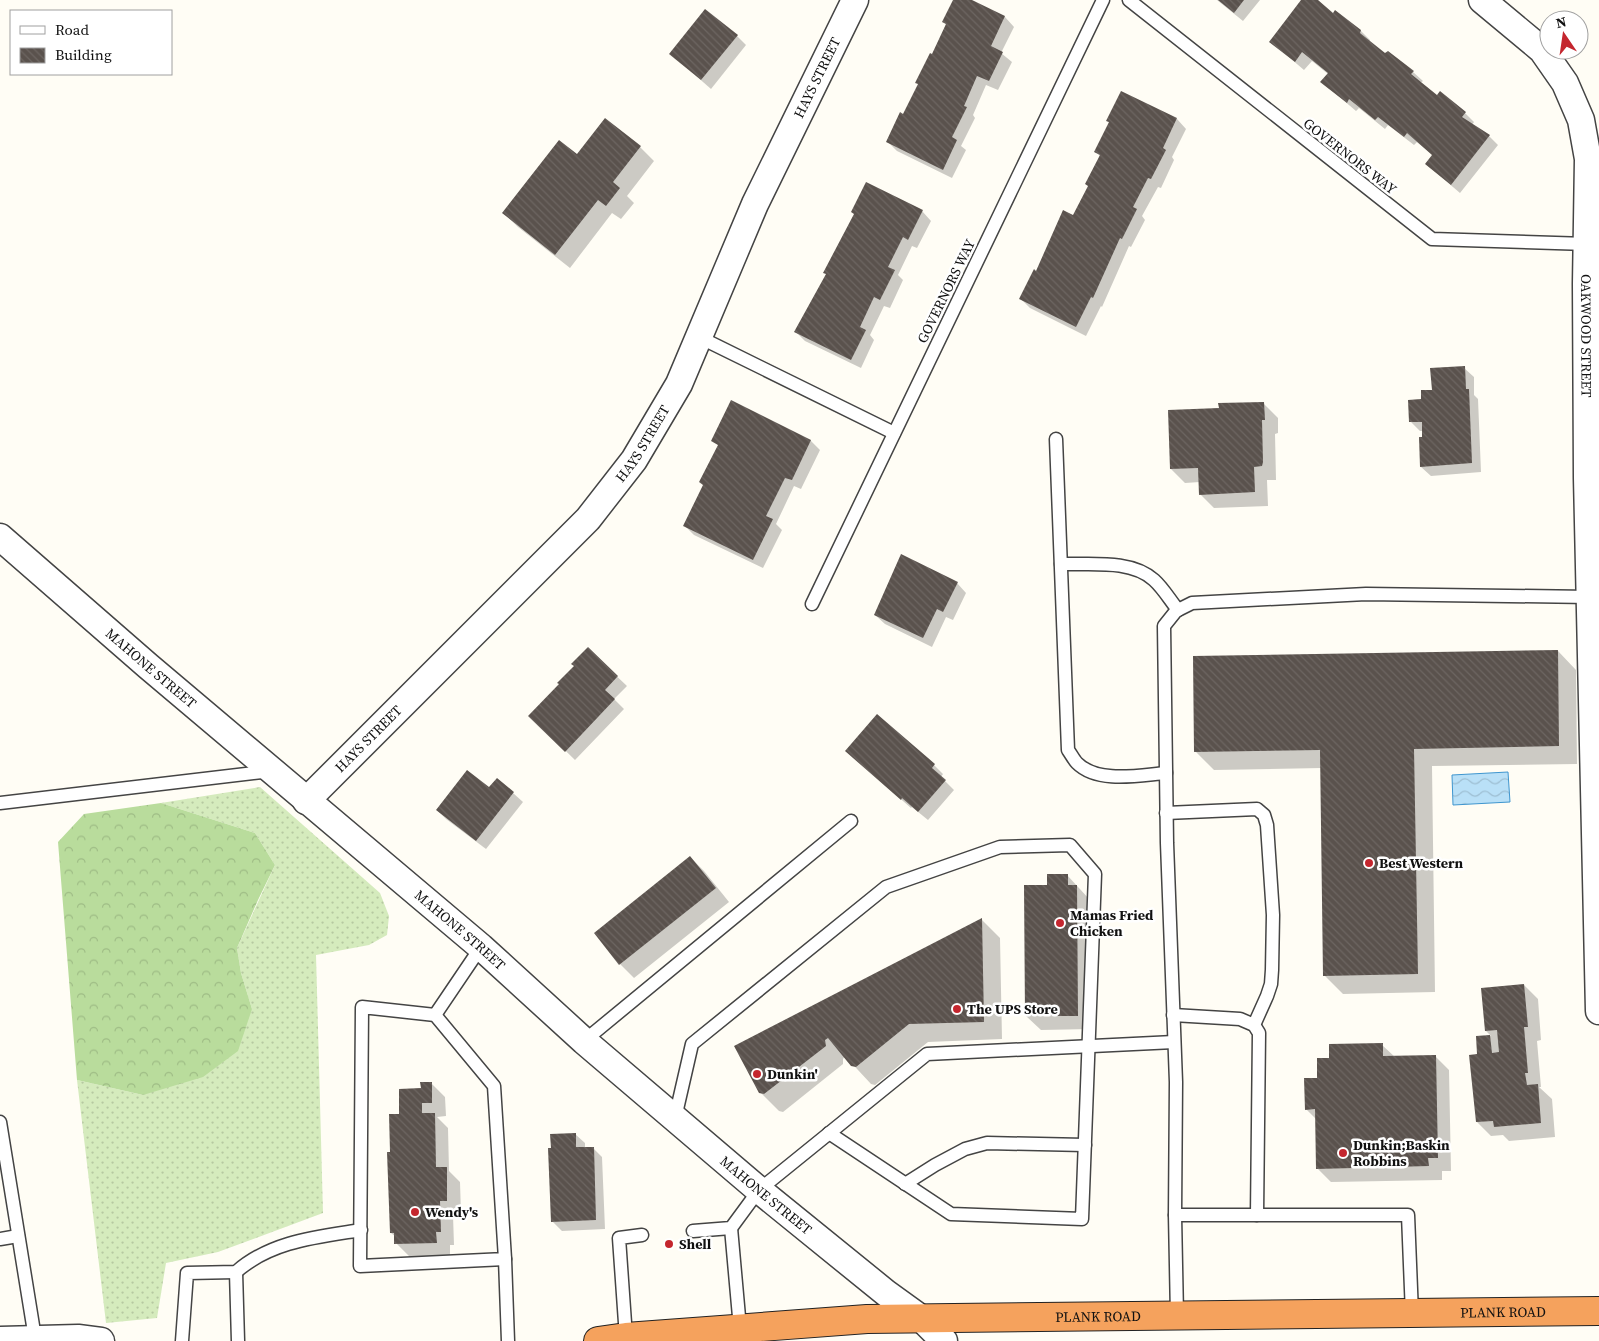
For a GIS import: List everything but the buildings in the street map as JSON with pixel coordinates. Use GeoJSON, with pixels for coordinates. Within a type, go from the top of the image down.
{"type":"FeatureCollection","features":[{"type":"Feature","properties":{"kind":"highway","name":"PLANK ROAD"},"geometry":{"type":"LineString","coordinates":[[598,1341],[626,1337],[867,1319],[926,1330],[1176,1316],[1599,1311]]}},
{"type":"Feature","properties":{"kind":"street","name":"HAYS STREET"},"geometry":{"type":"LineString","coordinates":[[306,801],[588,519],[634,460],[679,384],[755,204],[855,0]]}},
{"type":"Feature","properties":{"kind":"street","name":"OAKWOOD STREET"},"geometry":{"type":"LineString","coordinates":[[1482,0],[1542,50],[1565,83],[1580,120],[1588,158],[1587,468],[1599,1011]]}},
{"type":"Feature","properties":{"kind":"street","name":"MAHONE STREET"},"geometry":{"type":"LineString","coordinates":[[0,538],[306,801],[480,947],[584,1041],[759,1190],[886,1293],[926,1330],[944,1341]]}},
{"type":"Feature","properties":{"kind":"street"},"geometry":{"type":"LineString","coordinates":[[0,1340],[78,1338],[102,1341]]}},
{"type":"Feature","properties":{"kind":"lane","name":"GOVERNORS WAY"},"geometry":{"type":"LineString","coordinates":[[812,604],[1102,0]]}},
{"type":"Feature","properties":{"kind":"lane","name":"GOVERNORS WAY"},"geometry":{"type":"LineString","coordinates":[[1129,0],[1432,239],[1587,244]]}},
{"type":"Feature","properties":{"kind":"lane"},"geometry":{"type":"LineString","coordinates":[[699,337],[894,433]]}},
{"type":"Feature","properties":{"kind":"lane"},"geometry":{"type":"LineString","coordinates":[[1056,439],[1068,750],[1077,764],[1092,772],[1117,777],[1166,773]]}},
{"type":"Feature","properties":{"kind":"lane"},"geometry":{"type":"LineString","coordinates":[[1061,564],[1135,568],[1147,574],[1155,581],[1178,610]]}},
{"type":"Feature","properties":{"kind":"lane"},"geometry":{"type":"LineString","coordinates":[[1176,1316],[1176,1082],[1166,813],[1164,626],[1178,610],[1192,603],[1366,594],[1590,597]]}},
{"type":"Feature","properties":{"kind":"lane"},"geometry":{"type":"LineString","coordinates":[[0,803],[271,771]]}},
{"type":"Feature","properties":{"kind":"lane"},"geometry":{"type":"LineString","coordinates":[[1166,813],[1257,809],[1264,815],[1267,825],[1273,914],[1272,970],[1271,984],[1254,1024]]}},
{"type":"Feature","properties":{"kind":"lane"},"geometry":{"type":"LineString","coordinates":[[584,1041],[851,821]]}},
{"type":"Feature","properties":{"kind":"lane"},"geometry":{"type":"LineString","coordinates":[[675,1118],[692,1044],[886,887],[1000,847],[1070,845],[1095,874],[1082,1219],[951,1214],[829,1133]]}},
{"type":"Feature","properties":{"kind":"lane"},"geometry":{"type":"LineString","coordinates":[[435,1015],[480,947]]}},
{"type":"Feature","properties":{"kind":"lane"},"geometry":{"type":"LineString","coordinates":[[505,1259],[360,1266],[362,1007],[435,1015],[494,1086],[505,1259],[508,1341]]}},
{"type":"Feature","properties":{"kind":"lane"},"geometry":{"type":"LineString","coordinates":[[1174,1015],[1240,1019],[1254,1024],[1259,1033],[1257,1215]]}},
{"type":"Feature","properties":{"kind":"lane"},"geometry":{"type":"LineString","coordinates":[[740,1328],[731,1228],[759,1190],[927,1054],[1174,1042]]}},
{"type":"Feature","properties":{"kind":"lane"},"geometry":{"type":"LineString","coordinates":[[0,1122],[36,1338]]}},
{"type":"Feature","properties":{"kind":"lane"},"geometry":{"type":"LineString","coordinates":[[905,1184],[965,1149],[987,1143],[1085,1144]]}},
{"type":"Feature","properties":{"kind":"lane"},"geometry":{"type":"LineString","coordinates":[[1175,1215],[1408,1215],[1412,1314]]}},
{"type":"Feature","properties":{"kind":"lane"},"geometry":{"type":"LineString","coordinates":[[693,1231],[731,1228]]}},
{"type":"Feature","properties":{"kind":"lane"},"geometry":{"type":"LineString","coordinates":[[182,1341],[187,1273],[236,1272],[246,1263],[266,1252],[288,1244],[361,1230]]}},
{"type":"Feature","properties":{"kind":"lane"},"geometry":{"type":"LineString","coordinates":[[0,1239],[18,1236]]}},
{"type":"Feature","properties":{"kind":"lane"},"geometry":{"type":"LineString","coordinates":[[626,1337],[619,1238],[642,1236]]}},
{"type":"Feature","properties":{"kind":"lane"},"geometry":{"type":"LineString","coordinates":[[236,1272],[238,1341]]}},
{"type":"Feature","properties":{"kind":"green space"},"geometry":{"type":"Polygon","coordinates":[[[260,787],[380,893],[389,916],[387,935],[369,945],[316,955],[323,1213],[218,1252],[166,1263],[157,1318],[106,1323],[77,1080],[143,1095],[252,1009],[241,973],[237,948],[275,865],[255,833],[161,803],[260,787]]]}},
{"type":"Feature","properties":{"kind":"green space"},"geometry":{"type":"Polygon","coordinates":[[[161,803],[255,833],[275,865],[237,948],[241,973],[252,1009],[238,1051],[203,1077],[143,1095],[77,1080],[58,842],[84,814],[161,803]]]}},
{"type":"Feature","properties":{"kind":"water"},"geometry":{"type":"Polygon","coordinates":[[[1508,772],[1510,802],[1453,805],[1452,775],[1508,772]]]}},
{"type":"Feature","properties":{"kind":"place","name":"Best Western"},"geometry":{"type":"Point","coordinates":[1369,863]}},
{"type":"Feature","properties":{"kind":"place","name":"Mamas Fried Chicken"},"geometry":{"type":"Point","coordinates":[1060,923]}},
{"type":"Feature","properties":{"kind":"place","name":"The UPS Store"},"geometry":{"type":"Point","coordinates":[957,1009]}},
{"type":"Feature","properties":{"kind":"place","name":"Dunkin'"},"geometry":{"type":"Point","coordinates":[757,1074]}},
{"type":"Feature","properties":{"kind":"place","name":"Dunkin;Baskin Robbins"},"geometry":{"type":"Point","coordinates":[1343,1153]}},
{"type":"Feature","properties":{"kind":"place","name":"Wendy's"},"geometry":{"type":"Point","coordinates":[415,1212]}},
{"type":"Feature","properties":{"kind":"place","name":"Shell"},"geometry":{"type":"Point","coordinates":[669,1244]}}]}
